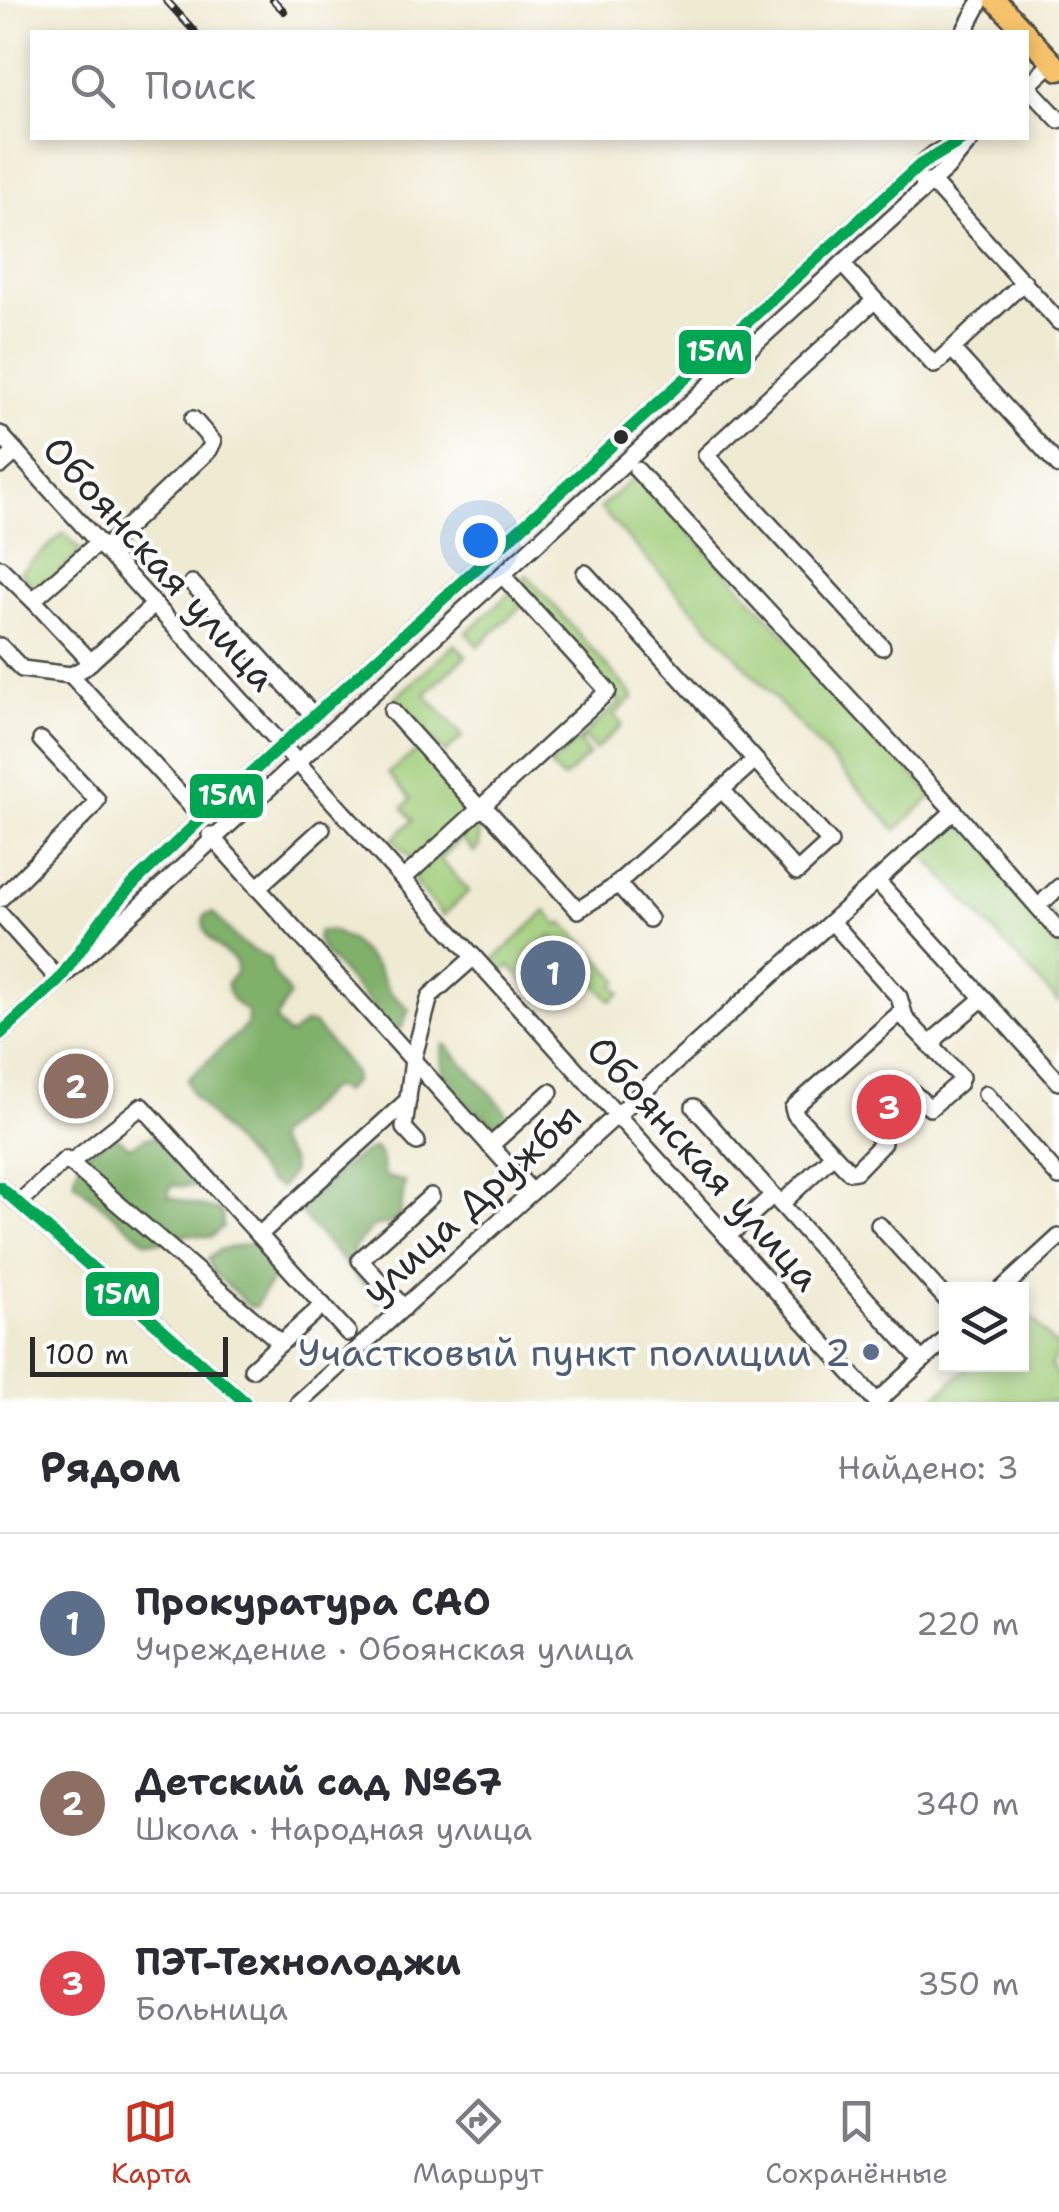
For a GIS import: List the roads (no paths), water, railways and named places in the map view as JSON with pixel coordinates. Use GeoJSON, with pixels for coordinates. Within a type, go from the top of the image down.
{"type":"FeatureCollection","features":[{"type":"Feature","properties":{"kind":"main road"},"geometry":{"type":"LineString","coordinates":[[996,0],[1022,30]]}},
{"type":"Feature","properties":{"kind":"main road"},"geometry":{"type":"LineString","coordinates":[[1029,37],[1056,67]]}},
{"type":"Feature","properties":{"kind":"street"},"geometry":{"type":"LineString","coordinates":[[965,30],[981,0]]}},
{"type":"Feature","properties":{"kind":"street"},"geometry":{"type":"LineString","coordinates":[[1029,86],[1056,67]]}},
{"type":"Feature","properties":{"kind":"street"},"geometry":{"type":"LineString","coordinates":[[1029,89],[1059,120]]}},
{"type":"Feature","properties":{"kind":"street"},"geometry":{"type":"LineString","coordinates":[[59,980],[100,922],[135,882],[200,820],[920,166],[966,140]]}},
{"type":"Feature","properties":{"kind":"street"},"geometry":{"type":"LineString","coordinates":[[0,1034],[932,182],[967,140]]}},
{"type":"Feature","properties":{"kind":"street"},"geometry":{"type":"LineString","coordinates":[[920,166],[919,179],[932,182],[1059,322]]}},
{"type":"Feature","properties":{"kind":"street"},"geometry":{"type":"LineString","coordinates":[[842,264],[934,365],[1024,282]]}},
{"type":"Feature","properties":{"kind":"street"},"geometry":{"type":"LineString","coordinates":[[874,300],[706,454],[882,647]]}},
{"type":"Feature","properties":{"kind":"street"},"geometry":{"type":"LineString","coordinates":[[952,349],[1059,466]]}},
{"type":"Feature","properties":{"kind":"street"},"geometry":{"type":"LineString","coordinates":[[33,600],[101,546],[209,450],[213,442],[192,419]]}},
{"type":"Feature","properties":{"kind":"street","name":"Обоянская улица"},"geometry":{"type":"LineString","coordinates":[[0,434],[877,1402]]}},
{"type":"Feature","properties":{"kind":"street"},"geometry":{"type":"LineString","coordinates":[[0,466],[16,452]]}},
{"type":"Feature","properties":{"kind":"street"},"geometry":{"type":"LineString","coordinates":[[637,470],[954,811],[1059,930]]}},
{"type":"Feature","properties":{"kind":"street"},"geometry":{"type":"LineString","coordinates":[[0,568],[91,662]]}},
{"type":"Feature","properties":{"kind":"street"},"geometry":{"type":"LineString","coordinates":[[585,574],[830,842],[797,872],[722,790]]}},
{"type":"Feature","properties":{"kind":"street"},"geometry":{"type":"LineString","coordinates":[[403,878],[608,691],[503,576]]}},
{"type":"Feature","properties":{"kind":"street"},"geometry":{"type":"LineString","coordinates":[[192,583],[314,716]]}},
{"type":"Feature","properties":{"kind":"street"},"geometry":{"type":"LineString","coordinates":[[0,646],[22,669],[71,675],[154,605]]}},
{"type":"Feature","properties":{"kind":"street"},"geometry":{"type":"LineString","coordinates":[[71,675],[214,840],[532,1192]]}},
{"type":"Feature","properties":{"kind":"street"},"geometry":{"type":"LineString","coordinates":[[392,711],[578,910],[617,883],[755,760]]}},
{"type":"Feature","properties":{"kind":"street"},"geometry":{"type":"LineString","coordinates":[[0,899],[96,800],[41,740]]}},
{"type":"Feature","properties":{"kind":"street","name":"улица Дружбы"},"geometry":{"type":"LineString","coordinates":[[299,1402],[954,811]]}},
{"type":"Feature","properties":{"kind":"street"},"geometry":{"type":"LineString","coordinates":[[257,888],[322,829]]}},
{"type":"Feature","properties":{"kind":"street"},"geometry":{"type":"LineString","coordinates":[[877,881],[1059,1082]]}},
{"type":"Feature","properties":{"kind":"street"},"geometry":{"type":"LineString","coordinates":[[617,883],[649,919]]}},
{"type":"Feature","properties":{"kind":"street"},"geometry":{"type":"LineString","coordinates":[[0,914],[59,980]]}},
{"type":"Feature","properties":{"kind":"street"},"geometry":{"type":"LineString","coordinates":[[832,922],[898,996],[904,1014],[960,1075],[960,1081],[930,1108],[903,1084]]}},
{"type":"Feature","properties":{"kind":"street"},"geometry":{"type":"LineString","coordinates":[[417,1142],[404,1128],[413,1060],[430,996],[474,957]]}},
{"type":"Feature","properties":{"kind":"street"},"geometry":{"type":"LineString","coordinates":[[934,1046],[936,1037],[983,998]]}},
{"type":"Feature","properties":{"kind":"street"},"geometry":{"type":"LineString","coordinates":[[866,1120],[882,1139],[882,1147],[852,1172],[795,1114],[794,1106],[898,1014],[904,1014]]}},
{"type":"Feature","properties":{"kind":"street"},"geometry":{"type":"LineString","coordinates":[[490,1146],[550,1092]]}},
{"type":"Feature","properties":{"kind":"street"},"geometry":{"type":"LineString","coordinates":[[986,1094],[1059,1177]]}},
{"type":"Feature","properties":{"kind":"street"},"geometry":{"type":"LineString","coordinates":[[259,1235],[408,1100]]}},
{"type":"Feature","properties":{"kind":"street"},"geometry":{"type":"LineString","coordinates":[[70,1163],[142,1106],[348,1333]]}},
{"type":"Feature","properties":{"kind":"street"},"geometry":{"type":"LineString","coordinates":[[694,1107],[922,1362]]}},
{"type":"Feature","properties":{"kind":"street"},"geometry":{"type":"LineString","coordinates":[[727,1237],[834,1156]]}},
{"type":"Feature","properties":{"kind":"street"},"geometry":{"type":"LineString","coordinates":[[19,1204],[66,1159],[281,1343]]}},
{"type":"Feature","properties":{"kind":"street"},"geometry":{"type":"LineString","coordinates":[[0,1187],[245,1402]]}},
{"type":"Feature","properties":{"kind":"street"},"geometry":{"type":"LineString","coordinates":[[404,1308],[360,1260],[431,1196]]}},
{"type":"Feature","properties":{"kind":"street"},"geometry":{"type":"LineString","coordinates":[[880,1225],[939,1291]]}},
{"type":"Feature","properties":{"kind":"street"},"geometry":{"type":"LineString","coordinates":[[1010,1282],[1059,1237]]}},
{"type":"Feature","properties":{"kind":"street"},"geometry":{"type":"LineString","coordinates":[[252,1368],[323,1305]]}},
{"type":"Feature","properties":{"kind":"street"},"geometry":{"type":"LineString","coordinates":[[877,1402],[939,1346]]}},
{"type":"Feature","properties":{"kind":"railway"},"geometry":{"type":"LineString","coordinates":[[166,0],[193,30]]}},
{"type":"Feature","properties":{"kind":"railway"},"geometry":{"type":"LineString","coordinates":[[273,0],[284,11]]}},
{"type":"Feature","properties":{"kind":"place","name":"Прокуратура САО"},"geometry":{"type":"Point","coordinates":[553,973]}},
{"type":"Feature","properties":{"kind":"place","name":"Детский сад №67"},"geometry":{"type":"Point","coordinates":[76,1086]}},
{"type":"Feature","properties":{"kind":"place","name":"ПЭТ-Технолоджи"},"geometry":{"type":"Point","coordinates":[889,1107]}},
{"type":"Feature","properties":{"kind":"place","name":"Участковый пункт полиции 2"},"geometry":{"type":"Point","coordinates":[871,1352]}}]}
